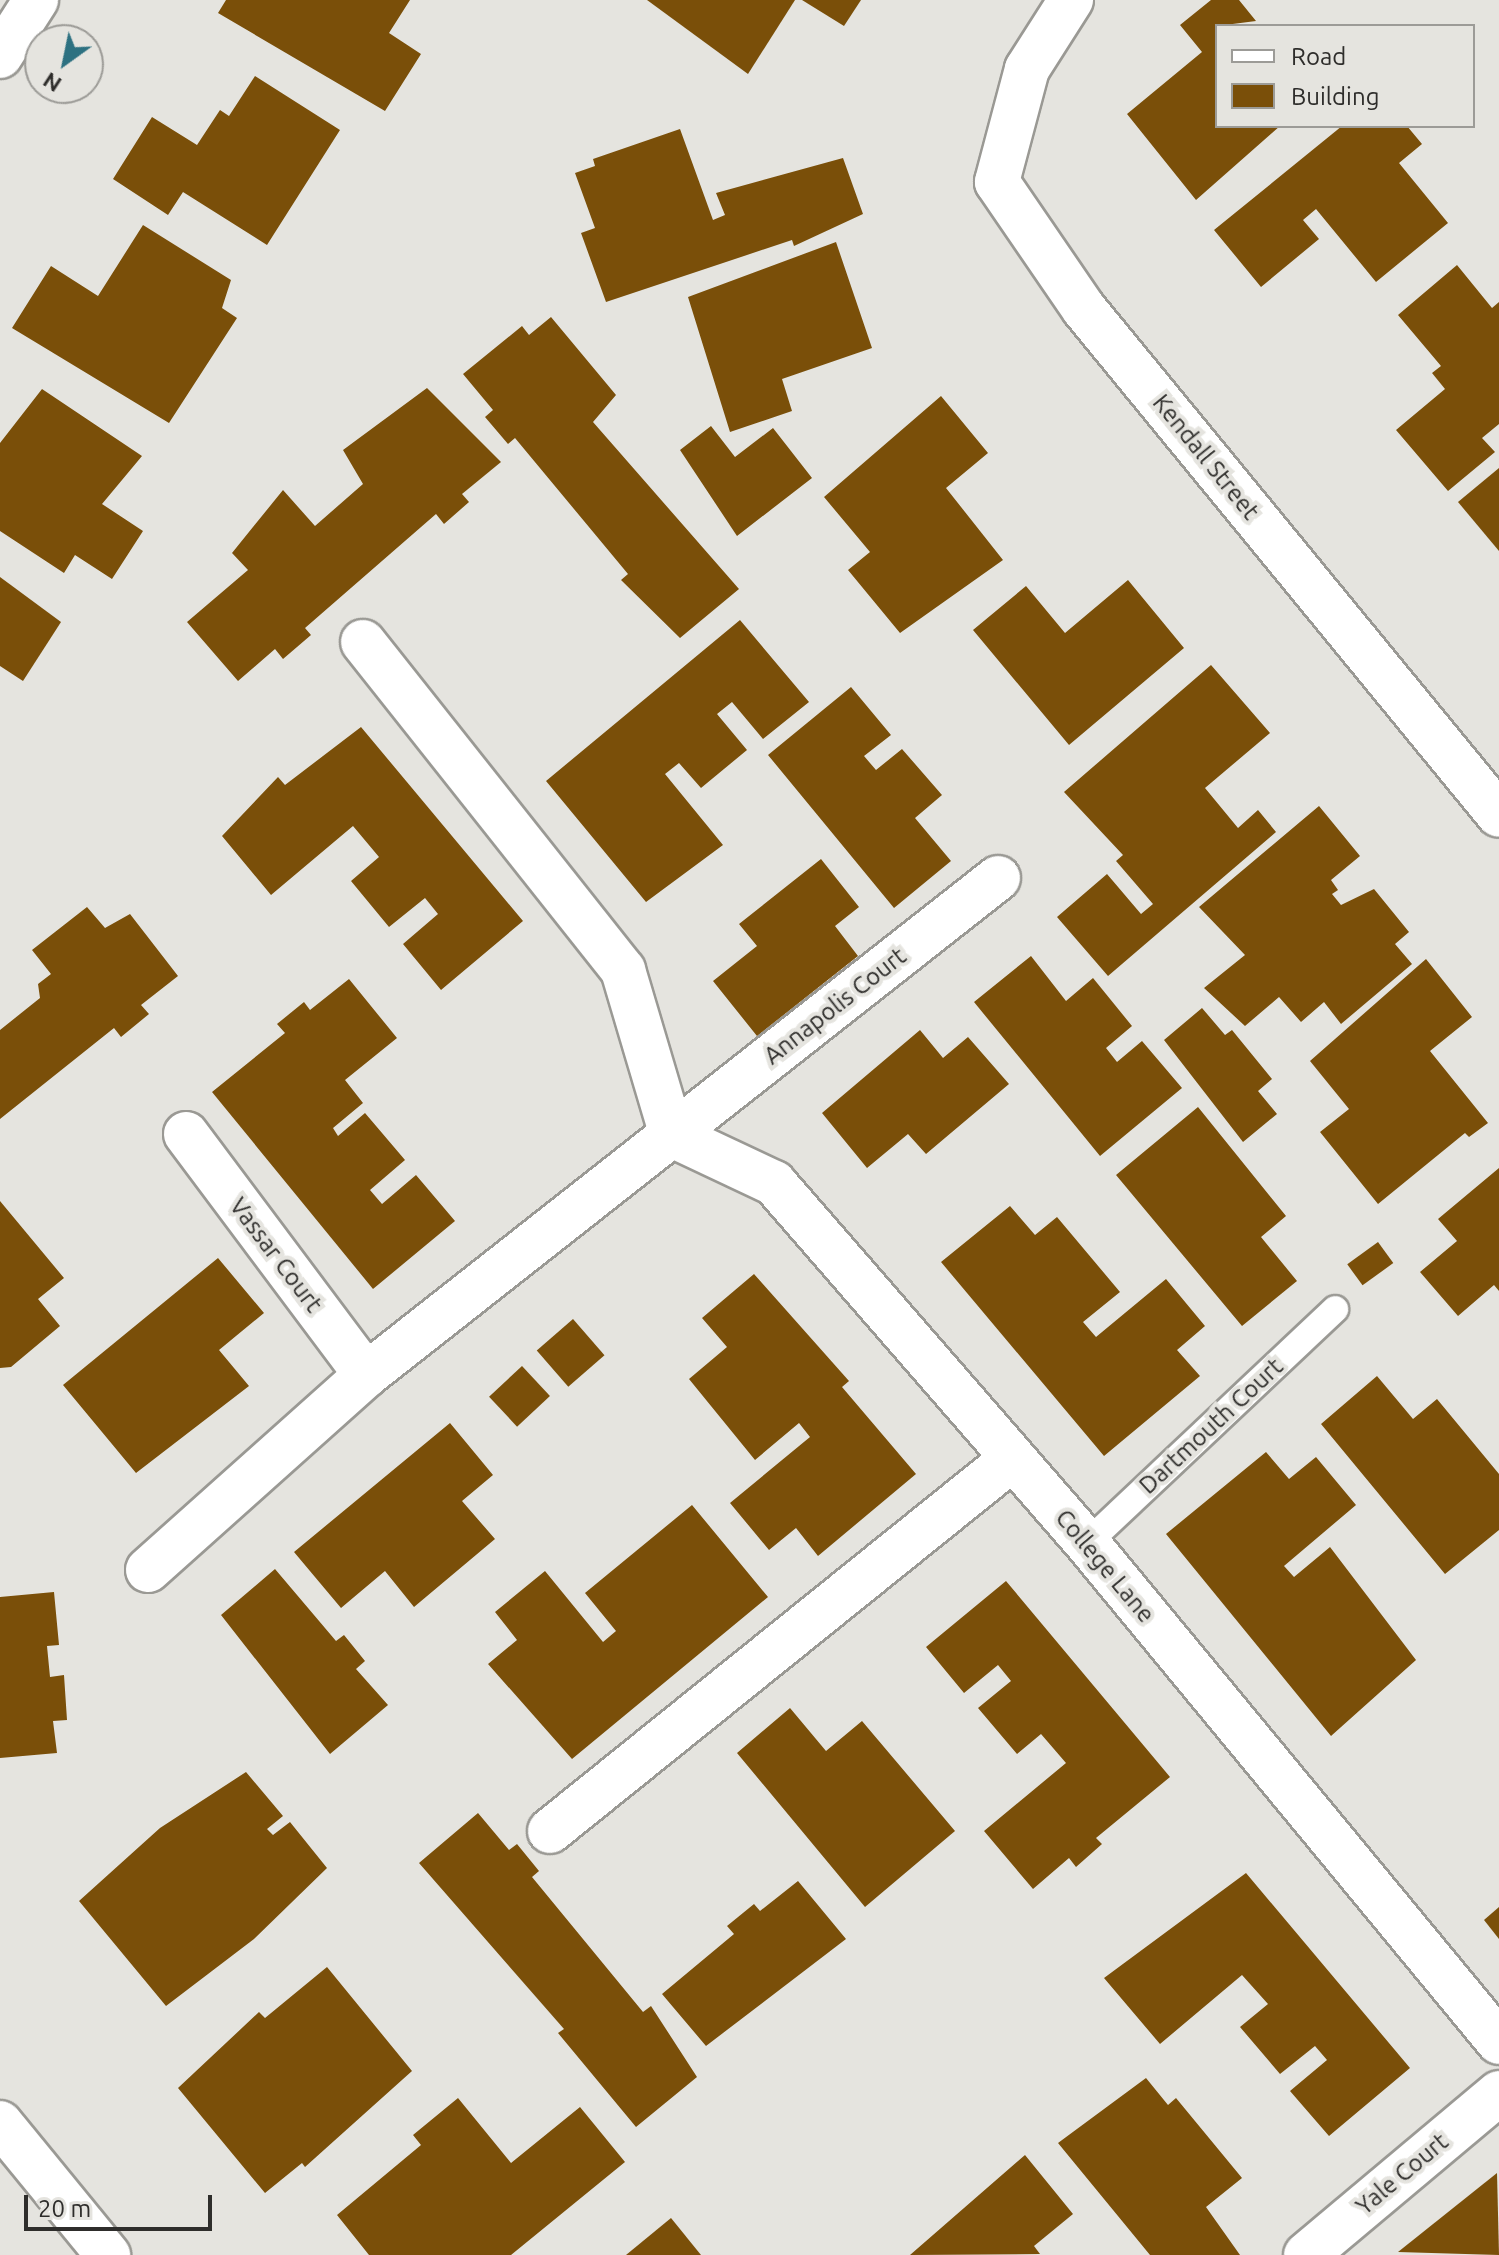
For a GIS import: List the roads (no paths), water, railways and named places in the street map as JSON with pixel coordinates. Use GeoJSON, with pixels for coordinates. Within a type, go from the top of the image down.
{"type":"FeatureCollection","features":[{"type":"Feature","properties":{"kind":"street"},"geometry":{"type":"LineString","coordinates":[[0,56],[36,0]]}},
{"type":"Feature","properties":{"kind":"street","name":"Kendall Street"},"geometry":{"type":"LineString","coordinates":[[1071,0],[1027,69],[997,182],[1084,309],[1499,815]]}},
{"type":"Feature","properties":{"kind":"street"},"geometry":{"type":"LineString","coordinates":[[363,642],[623,970],[672,1135]]}},
{"type":"Feature","properties":{"kind":"street","name":"Annapolis Court"},"geometry":{"type":"LineString","coordinates":[[148,1570],[366,1375],[998,878]]}},
{"type":"Feature","properties":{"kind":"street","name":"Vassar Court"},"geometry":{"type":"LineString","coordinates":[[186,1134],[366,1375]]}},
{"type":"Feature","properties":{"kind":"street","name":"College Lane"},"geometry":{"type":"LineString","coordinates":[[672,1135],[774,1183],[1087,1543],[1499,2042]]}},
{"type":"Feature","properties":{"kind":"street"},"geometry":{"type":"LineString","coordinates":[[550,1831],[1012,1459]]}},
{"type":"Feature","properties":{"kind":"street","name":"Yale Court"},"geometry":{"type":"LineString","coordinates":[[1306,2255],[1499,2093]]}},
{"type":"Feature","properties":{"kind":"street"},"geometry":{"type":"LineString","coordinates":[[0,2123],[108,2255]]}},
{"type":"Feature","properties":{"kind":"lane","name":"Dartmouth Court"},"geometry":{"type":"LineString","coordinates":[[1087,1543],[1335,1309]]}}]}
